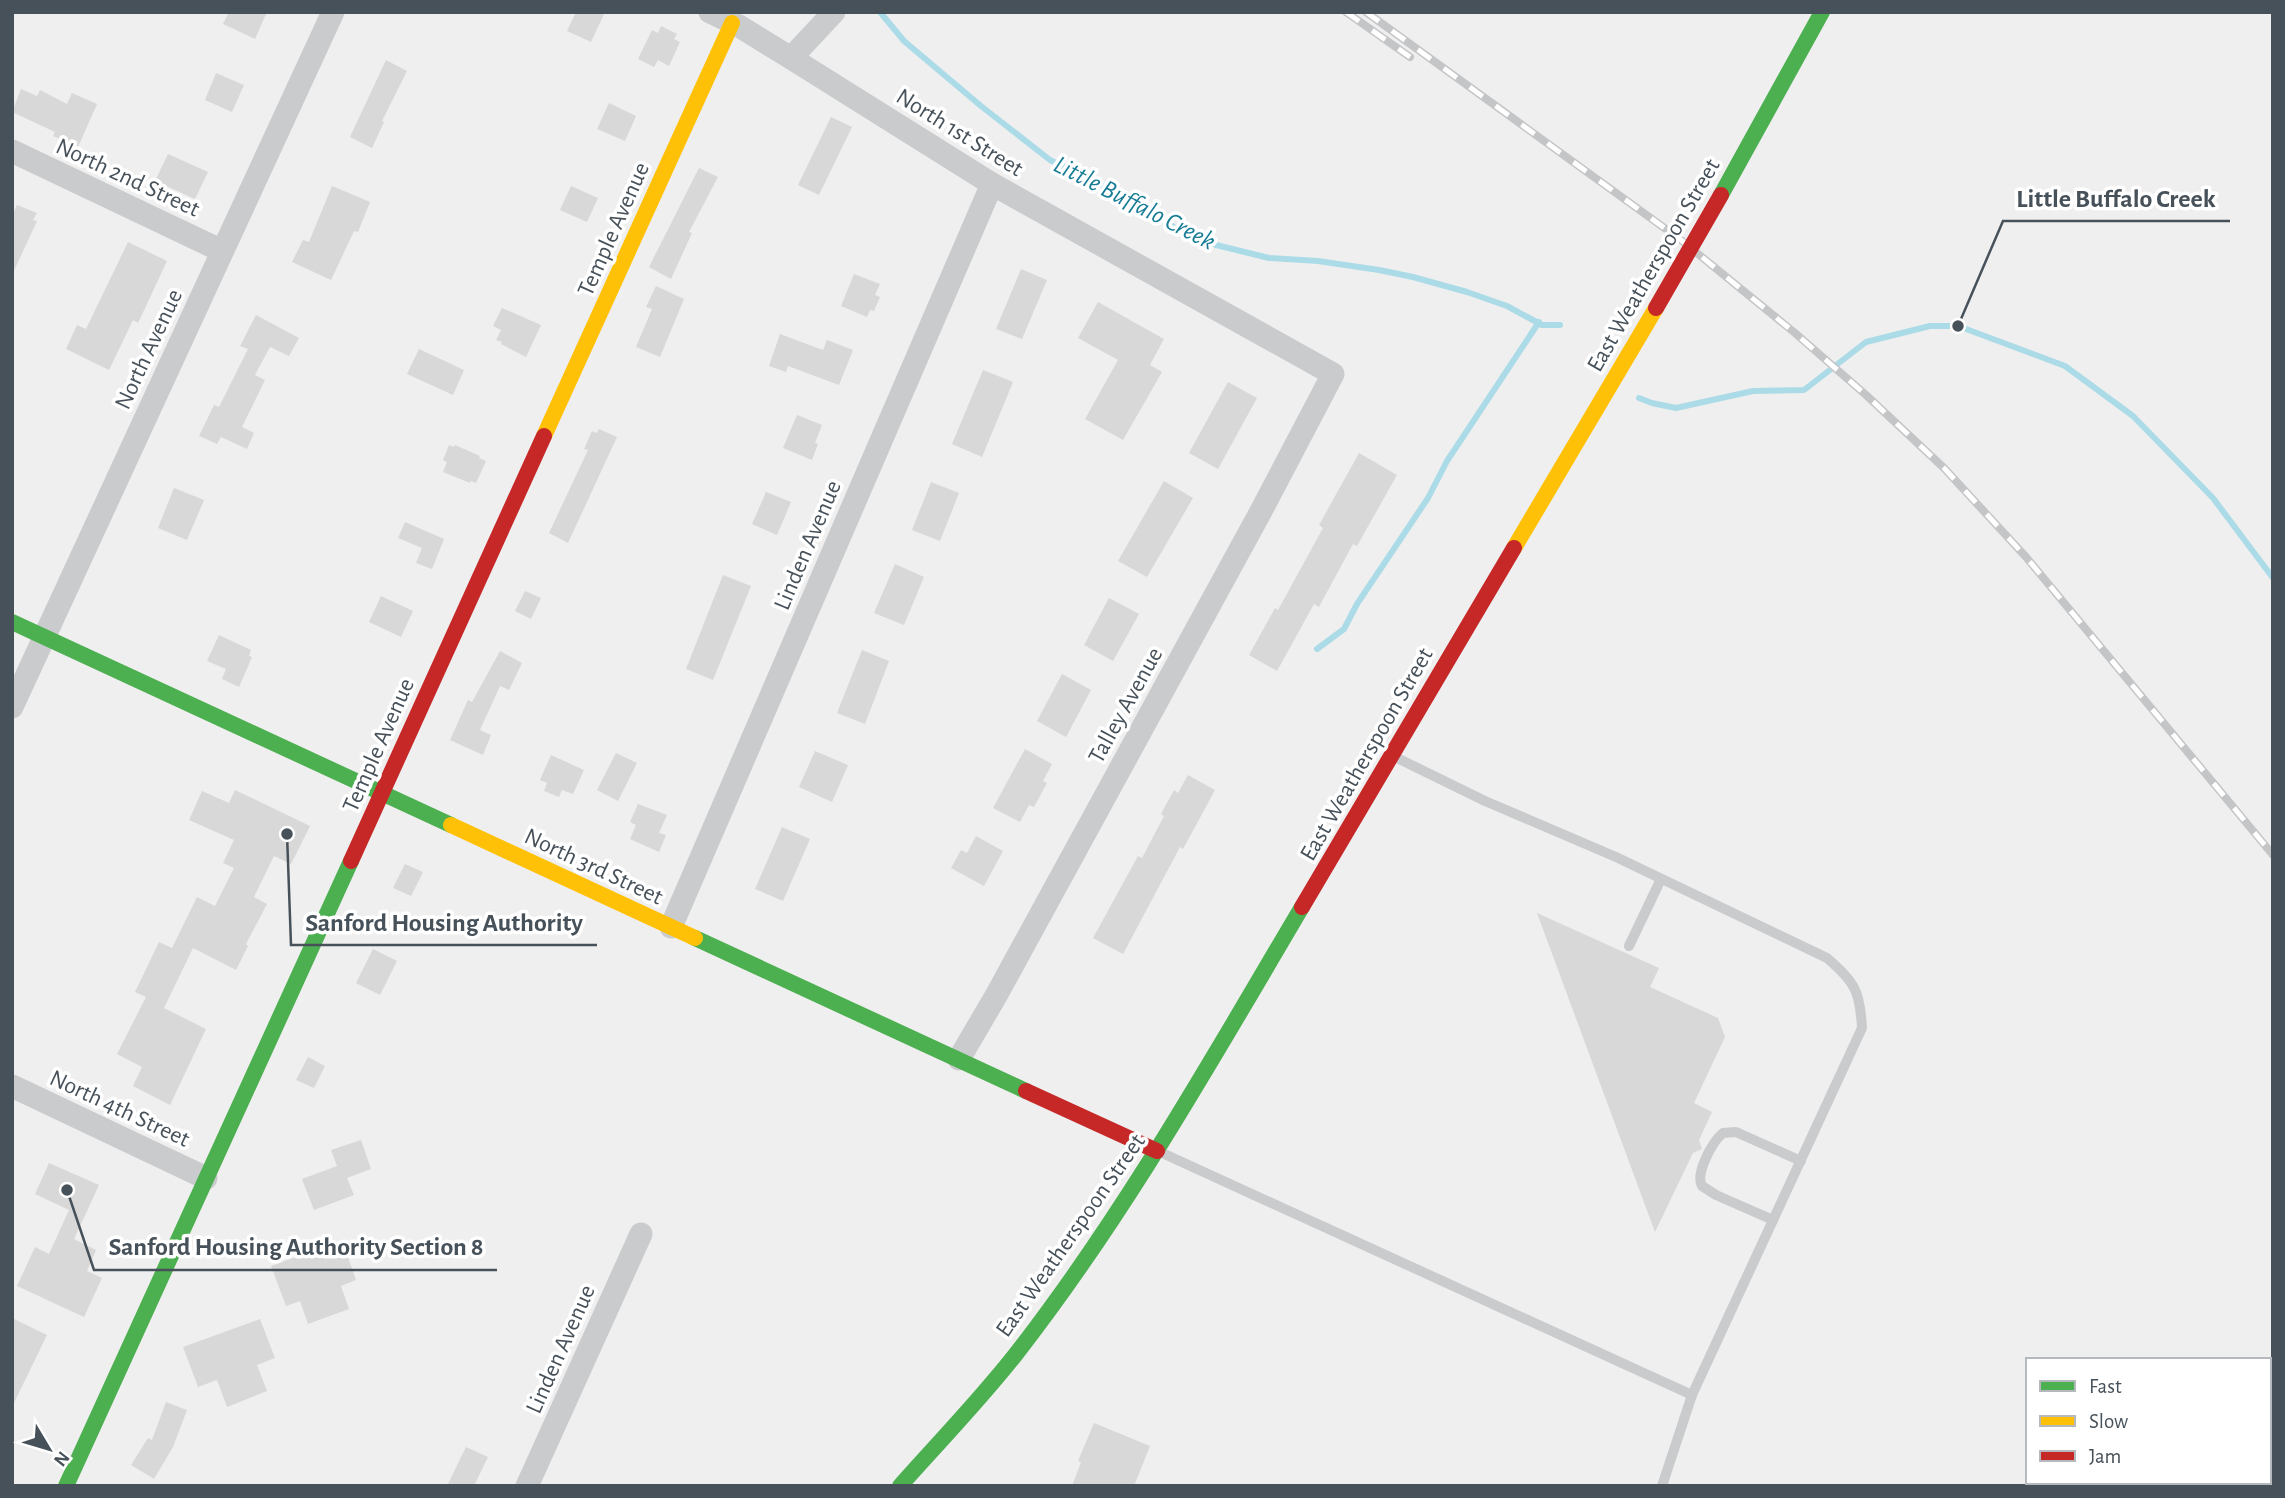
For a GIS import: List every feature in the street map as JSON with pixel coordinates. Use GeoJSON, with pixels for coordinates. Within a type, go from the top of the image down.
{"type":"FeatureCollection","features":[{"type":"Feature","properties":{"kind":"street","name":"North Avenue"},"geometry":{"type":"LineString","coordinates":[[12,708],[334,12]]}},
{"type":"Feature","properties":{"kind":"street","name":"North 1st Street"},"geometry":{"type":"LineString","coordinates":[[710,12],[791,58],[992,184],[1333,374]]}},
{"type":"Feature","properties":{"kind":"street"},"geometry":{"type":"LineString","coordinates":[[791,58],[834,12]]}},
{"type":"Feature","properties":{"kind":"street","name":"East Weatherspoon Street"},"geometry":{"type":"LineString","coordinates":[[900,1486],[1016,1354],[1106,1229],[1157,1151],[1656,308],[1822,12]]}},
{"type":"Feature","properties":{"kind":"street","name":"Temple Avenue"},"geometry":{"type":"LineString","coordinates":[[66,1486],[732,23]]}},
{"type":"Feature","properties":{"kind":"street","name":"North 2nd Street"},"geometry":{"type":"LineString","coordinates":[[12,151],[222,251]]}},
{"type":"Feature","properties":{"kind":"street","name":"Linden Avenue"},"geometry":{"type":"LineString","coordinates":[[671,927],[992,184]]}},
{"type":"Feature","properties":{"kind":"street","name":"Talley Avenue"},"geometry":{"type":"LineString","coordinates":[[959,1059],[1254,525],[1333,374]]}},
{"type":"Feature","properties":{"kind":"street","name":"North 3rd Street"},"geometry":{"type":"LineString","coordinates":[[12,622],[1157,1151]]}},
{"type":"Feature","properties":{"kind":"street","name":"North 4th Street"},"geometry":{"type":"LineString","coordinates":[[12,1086],[206,1178]]}},
{"type":"Feature","properties":{"kind":"street","name":"Linden Avenue"},"geometry":{"type":"LineString","coordinates":[[527,1486],[641,1234]]}},
{"type":"Feature","properties":{"kind":"lane"},"geometry":{"type":"LineString","coordinates":[[1393,756],[1476,797],[1616,857],[1827,958],[1849,977],[1861,1004],[1862,1028],[1692,1395],[1662,1486]]}},
{"type":"Feature","properties":{"kind":"lane"},"geometry":{"type":"LineString","coordinates":[[1629,946],[1661,879]]}},
{"type":"Feature","properties":{"kind":"lane"},"geometry":{"type":"LineString","coordinates":[[1773,1220],[1702,1186],[1700,1176],[1712,1144],[1723,1133],[1736,1132],[1801,1161]]}},
{"type":"Feature","properties":{"kind":"lane"},"geometry":{"type":"LineString","coordinates":[[1157,1151],[1692,1395]]}},
{"type":"Feature","properties":{"kind":"building"},"geometry":{"type":"Polygon","coordinates":[[[229,12],[267,12],[255,39],[223,24],[229,12]]]}},
{"type":"Feature","properties":{"kind":"building"},"geometry":{"type":"Polygon","coordinates":[[[576,12],[605,12],[591,42],[567,31],[576,12]]]}},
{"type":"Feature","properties":{"kind":"building"},"geometry":{"type":"Polygon","coordinates":[[[661,26],[677,34],[674,39],[680,42],[669,66],[658,60],[654,67],[638,59],[652,30],[658,33],[661,26]]]}},
{"type":"Feature","properties":{"kind":"building"},"geometry":{"type":"Polygon","coordinates":[[[386,60],[407,71],[372,148],[350,137],[386,60]]]}},
{"type":"Feature","properties":{"kind":"building"},"geometry":{"type":"Polygon","coordinates":[[[216,73],[244,85],[232,112],[205,100],[216,73]]]}},
{"type":"Feature","properties":{"kind":"building"},"geometry":{"type":"Polygon","coordinates":[[[21,89],[37,96],[40,90],[67,104],[72,93],[97,104],[78,147],[53,136],[55,132],[12,112],[21,89]]]}},
{"type":"Feature","properties":{"kind":"building"},"geometry":{"type":"Polygon","coordinates":[[[609,103],[636,116],[625,141],[597,129],[609,103]]]}},
{"type":"Feature","properties":{"kind":"building"},"geometry":{"type":"Polygon","coordinates":[[[831,117],[852,127],[819,195],[798,185],[831,117]]]}},
{"type":"Feature","properties":{"kind":"building"},"geometry":{"type":"Polygon","coordinates":[[[168,154],[208,172],[195,199],[155,181],[168,154]]]}},
{"type":"Feature","properties":{"kind":"building"},"geometry":{"type":"Polygon","coordinates":[[[699,168],[718,177],[689,232],[692,233],[671,279],[649,267],[699,168]]]}},
{"type":"Feature","properties":{"kind":"building"},"geometry":{"type":"Polygon","coordinates":[[[332,186],[370,202],[358,232],[354,231],[331,280],[292,262],[303,240],[309,242],[332,186]]]}},
{"type":"Feature","properties":{"kind":"building"},"geometry":{"type":"Polygon","coordinates":[[[571,186],[598,198],[587,222],[560,210],[571,186]]]}},
{"type":"Feature","properties":{"kind":"building"},"geometry":{"type":"Polygon","coordinates":[[[17,205],[37,213],[33,220],[37,221],[12,275],[12,216],[17,205]]]}},
{"type":"Feature","properties":{"kind":"building"},"geometry":{"type":"Polygon","coordinates":[[[128,242],[167,261],[138,323],[133,320],[109,370],[66,349],[77,325],[86,329],[128,242]]]}},
{"type":"Feature","properties":{"kind":"building"},"geometry":{"type":"Polygon","coordinates":[[[1021,269],[1047,280],[1022,339],[996,329],[1021,269]]]}},
{"type":"Feature","properties":{"kind":"building"},"geometry":{"type":"Polygon","coordinates":[[[854,274],[880,284],[875,295],[880,297],[874,311],[870,310],[867,317],[841,306],[854,274]]]}},
{"type":"Feature","properties":{"kind":"building"},"geometry":{"type":"Polygon","coordinates":[[[656,286],[684,299],[660,357],[636,347],[652,309],[646,307],[656,286]]]}},
{"type":"Feature","properties":{"kind":"building"},"geometry":{"type":"Polygon","coordinates":[[[1098,302],[1164,339],[1150,365],[1162,372],[1123,440],[1085,419],[1118,360],[1078,338],[1098,302]]]}},
{"type":"Feature","properties":{"kind":"building"},"geometry":{"type":"Polygon","coordinates":[[[502,308],[541,325],[526,357],[496,340],[501,330],[493,326],[502,308]]]}},
{"type":"Feature","properties":{"kind":"building"},"geometry":{"type":"Polygon","coordinates":[[[256,315],[299,338],[289,356],[270,347],[255,375],[265,380],[242,427],[254,433],[247,449],[221,437],[217,444],[199,436],[214,405],[219,407],[248,349],[240,346],[256,315]]]}},
{"type":"Feature","properties":{"kind":"building"},"geometry":{"type":"Polygon","coordinates":[[[780,334],[823,350],[827,340],[853,350],[839,385],[788,366],[786,372],[769,366],[780,334]]]}},
{"type":"Feature","properties":{"kind":"building"},"geometry":{"type":"Polygon","coordinates":[[[419,349],[464,370],[453,395],[407,374],[419,349]]]}},
{"type":"Feature","properties":{"kind":"building"},"geometry":{"type":"Polygon","coordinates":[[[983,370],[1013,382],[982,457],[952,444],[983,370]]]}},
{"type":"Feature","properties":{"kind":"building"},"geometry":{"type":"Polygon","coordinates":[[[1228,382],[1257,398],[1218,469],[1189,453],[1228,382]]]}},
{"type":"Feature","properties":{"kind":"building"},"geometry":{"type":"Polygon","coordinates":[[[797,415],[822,425],[812,460],[783,448],[797,415]]]}},
{"type":"Feature","properties":{"kind":"building"},"geometry":{"type":"Polygon","coordinates":[[[599,429],[617,437],[568,543],[549,533],[588,450],[584,449],[592,431],[597,433],[599,429]]]}},
{"type":"Feature","properties":{"kind":"building"},"geometry":{"type":"Polygon","coordinates":[[[449,445],[455,445],[486,461],[476,483],[443,472],[447,462],[443,460],[449,445]]]}},
{"type":"Feature","properties":{"kind":"building"},"geometry":{"type":"Polygon","coordinates":[[[1359,453],[1397,475],[1357,546],[1353,544],[1319,607],[1314,604],[1277,671],[1249,655],[1275,608],[1278,610],[1323,528],[1319,525],[1359,453]]]}},
{"type":"Feature","properties":{"kind":"building"},"geometry":{"type":"Polygon","coordinates":[[[1164,481],[1193,498],[1147,577],[1118,561],[1164,481]]]}},
{"type":"Feature","properties":{"kind":"building"},"geometry":{"type":"Polygon","coordinates":[[[931,482],[959,493],[940,541],[912,530],[931,482]]]}},
{"type":"Feature","properties":{"kind":"building"},"geometry":{"type":"Polygon","coordinates":[[[174,488],[204,500],[187,540],[158,528],[174,488]]]}},
{"type":"Feature","properties":{"kind":"building"},"geometry":{"type":"Polygon","coordinates":[[[766,492],[791,502],[777,535],[752,524],[766,492]]]}},
{"type":"Feature","properties":{"kind":"building"},"geometry":{"type":"Polygon","coordinates":[[[405,522],[444,539],[432,569],[416,563],[422,548],[398,538],[405,522]]]}},
{"type":"Feature","properties":{"kind":"building"},"geometry":{"type":"Polygon","coordinates":[[[895,564],[924,577],[904,625],[874,613],[895,564]]]}},
{"type":"Feature","properties":{"kind":"building"},"geometry":{"type":"Polygon","coordinates":[[[723,575],[751,586],[713,680],[686,669],[723,575]]]}},
{"type":"Feature","properties":{"kind":"building"},"geometry":{"type":"Polygon","coordinates":[[[525,591],[541,598],[531,619],[515,611],[525,591]]]}},
{"type":"Feature","properties":{"kind":"building"},"geometry":{"type":"Polygon","coordinates":[[[381,596],[413,611],[401,637],[369,622],[381,596]]]}},
{"type":"Feature","properties":{"kind":"building"},"geometry":{"type":"Polygon","coordinates":[[[1109,598],[1139,614],[1113,661],[1084,645],[1109,598]]]}},
{"type":"Feature","properties":{"kind":"building"},"geometry":{"type":"Polygon","coordinates":[[[219,635],[251,650],[249,656],[252,657],[239,687],[222,679],[226,669],[207,661],[219,635]]]}},
{"type":"Feature","properties":{"kind":"building"},"geometry":{"type":"Polygon","coordinates":[[[862,650],[889,661],[865,724],[837,713],[862,650]]]}},
{"type":"Feature","properties":{"kind":"building"},"geometry":{"type":"Polygon","coordinates":[[[500,651],[522,663],[509,690],[500,686],[480,730],[491,735],[483,755],[450,740],[468,700],[472,702],[500,651]]]}},
{"type":"Feature","properties":{"kind":"building"},"geometry":{"type":"Polygon","coordinates":[[[1062,674],[1091,690],[1066,737],[1037,721],[1062,674]]]}},
{"type":"Feature","properties":{"kind":"building"},"geometry":{"type":"Polygon","coordinates":[[[1025,749],[1052,764],[1043,781],[1047,783],[1034,807],[1029,805],[1020,822],[993,808],[1025,749]]]}},
{"type":"Feature","properties":{"kind":"building"},"geometry":{"type":"Polygon","coordinates":[[[815,751],[848,765],[832,802],[799,787],[815,751]]]}},
{"type":"Feature","properties":{"kind":"building"},"geometry":{"type":"Polygon","coordinates":[[[616,753],[637,763],[618,801],[597,790],[616,753]]]}},
{"type":"Feature","properties":{"kind":"building"},"geometry":{"type":"Polygon","coordinates":[[[551,755],[584,770],[573,794],[562,790],[559,797],[544,791],[547,783],[540,780],[551,755]]]}},
{"type":"Feature","properties":{"kind":"building"},"geometry":{"type":"Polygon","coordinates":[[[1188,775],[1215,790],[1183,849],[1180,847],[1123,954],[1093,938],[1138,856],[1142,858],[1174,790],[1178,793],[1188,775]]]}},
{"type":"Feature","properties":{"kind":"building"},"geometry":{"type":"Polygon","coordinates":[[[235,790],[310,826],[291,864],[274,856],[254,897],[267,904],[236,970],[193,948],[164,1008],[206,1029],[170,1105],[133,1086],[142,1067],[117,1054],[146,997],[135,992],[159,942],[172,948],[197,897],[215,906],[234,868],[223,863],[234,840],[189,820],[202,791],[229,803],[235,790]]]}},
{"type":"Feature","properties":{"kind":"building"},"geometry":{"type":"Polygon","coordinates":[[[638,804],[667,815],[659,833],[666,835],[659,852],[630,839],[636,825],[630,822],[638,804]]]}},
{"type":"Feature","properties":{"kind":"building"},"geometry":{"type":"Polygon","coordinates":[[[782,827],[810,839],[783,901],[755,889],[782,827]]]}},
{"type":"Feature","properties":{"kind":"building"},"geometry":{"type":"Polygon","coordinates":[[[976,836],[1003,851],[984,886],[951,868],[961,850],[967,853],[976,836]]]}},
{"type":"Feature","properties":{"kind":"building"},"geometry":{"type":"Polygon","coordinates":[[[405,864],[423,872],[411,896],[393,888],[405,864]]]}},
{"type":"Feature","properties":{"kind":"building"},"geometry":{"type":"Polygon","coordinates":[[[1537,913],[1659,968],[1650,987],[1718,1018],[1725,1037],[1694,1103],[1712,1112],[1699,1140],[1702,1149],[1693,1153],[1655,1232],[1537,913]]]}},
{"type":"Feature","properties":{"kind":"building"},"geometry":{"type":"Polygon","coordinates":[[[373,949],[397,961],[380,995],[356,983],[373,949]]]}},
{"type":"Feature","properties":{"kind":"building"},"geometry":{"type":"Polygon","coordinates":[[[308,1057],[325,1066],[314,1088],[296,1080],[308,1057]]]}},
{"type":"Feature","properties":{"kind":"building"},"geometry":{"type":"Polygon","coordinates":[[[361,1140],[371,1169],[347,1178],[354,1195],[314,1210],[302,1179],[337,1166],[331,1150],[361,1140]]]}},
{"type":"Feature","properties":{"kind":"building"},"geometry":{"type":"Polygon","coordinates":[[[49,1163],[99,1185],[74,1239],[96,1250],[87,1271],[102,1278],[84,1317],[17,1286],[35,1247],[49,1254],[69,1210],[35,1194],[49,1163]]]}},
{"type":"Feature","properties":{"kind":"building"},"geometry":{"type":"Polygon","coordinates":[[[342,1240],[356,1280],[341,1286],[349,1309],[308,1324],[300,1301],[286,1306],[271,1266],[342,1240]]]}},
{"type":"Feature","properties":{"kind":"building"},"geometry":{"type":"Polygon","coordinates":[[[12,1318],[47,1335],[12,1407],[12,1318]]]}},
{"type":"Feature","properties":{"kind":"building"},"geometry":{"type":"Polygon","coordinates":[[[260,1319],[275,1358],[257,1365],[267,1391],[227,1407],[217,1380],[198,1387],[183,1347],[260,1319]]]}},
{"type":"Feature","properties":{"kind":"building"},"geometry":{"type":"Polygon","coordinates":[[[166,1402],[187,1410],[173,1447],[154,1479],[131,1465],[148,1438],[152,1440],[166,1402]]]}},
{"type":"Feature","properties":{"kind":"building"},"geometry":{"type":"Polygon","coordinates":[[[1094,1423],[1150,1446],[1134,1486],[1072,1486],[1081,1462],[1078,1461],[1094,1423]]]}},
{"type":"Feature","properties":{"kind":"building"},"geometry":{"type":"Polygon","coordinates":[[[466,1447],[488,1457],[474,1486],[447,1486],[466,1447]]]}},
{"type":"Feature","properties":{"kind":"waterway","name":"Little Buffalo Creek"},"geometry":{"type":"LineString","coordinates":[[880,12],[904,41],[1050,160],[1098,183],[1176,228],[1216,245],[1269,258],[1318,261],[1413,277],[1507,306],[1542,325],[1560,325]]}},
{"type":"Feature","properties":{"kind":"waterway"},"geometry":{"type":"LineString","coordinates":[[1317,649],[1344,629],[1357,604],[1428,498],[1447,461],[1539,322]]}},
{"type":"Feature","properties":{"kind":"waterway","name":"Little Buffalo Creek"},"geometry":{"type":"LineString","coordinates":[[1639,398],[1676,408],[1753,391],[1804,390],[1866,342],[1930,326],[1958,326],[2065,366],[2133,416],[2213,498],[2273,578]]}},
{"type":"Feature","properties":{"kind":"railway"},"geometry":{"type":"LineString","coordinates":[[1346,12],[1410,57]]}},
{"type":"Feature","properties":{"kind":"railway"},"geometry":{"type":"LineString","coordinates":[[1366,12],[1681,240],[1866,395],[1944,468],[2026,557],[2273,855]]}},
{"type":"Feature","properties":{"kind":"traffic: fast"},"geometry":{"type":"LineString","coordinates":[[1721,195],[1822,12]]}},
{"type":"Feature","properties":{"kind":"traffic: fast"},"geometry":{"type":"LineString","coordinates":[[12,622],[451,825]]}},
{"type":"Feature","properties":{"kind":"traffic: fast"},"geometry":{"type":"LineString","coordinates":[[66,1486],[351,861]]}},
{"type":"Feature","properties":{"kind":"traffic: fast"},"geometry":{"type":"LineString","coordinates":[[900,1486],[1002,1371],[1056,1301],[1166,1135],[1302,907]]}},
{"type":"Feature","properties":{"kind":"traffic: fast"},"geometry":{"type":"LineString","coordinates":[[695,938],[1026,1091]]}},
{"type":"Feature","properties":{"kind":"traffic: slow"},"geometry":{"type":"LineString","coordinates":[[544,436],[732,23]]}},
{"type":"Feature","properties":{"kind":"traffic: slow"},"geometry":{"type":"LineString","coordinates":[[1514,548],[1656,308]]}},
{"type":"Feature","properties":{"kind":"traffic: slow"},"geometry":{"type":"LineString","coordinates":[[451,825],[695,938]]}},
{"type":"Feature","properties":{"kind":"traffic: jam"},"geometry":{"type":"LineString","coordinates":[[1656,308],[1721,195]]}},
{"type":"Feature","properties":{"kind":"traffic: jam"},"geometry":{"type":"LineString","coordinates":[[351,861],[544,436]]}},
{"type":"Feature","properties":{"kind":"traffic: jam"},"geometry":{"type":"LineString","coordinates":[[1302,907],[1514,548]]}},
{"type":"Feature","properties":{"kind":"traffic: jam"},"geometry":{"type":"LineString","coordinates":[[1026,1091],[1157,1151]]}},
{"type":"Feature","properties":{"kind":"place","name":"Little Buffalo Creek"},"geometry":{"type":"Point","coordinates":[1958,326]}},
{"type":"Feature","properties":{"kind":"place","name":"Sanford Housing Authority"},"geometry":{"type":"Point","coordinates":[287,834]}},
{"type":"Feature","properties":{"kind":"place","name":"Sanford Housing Authority Section 8"},"geometry":{"type":"Point","coordinates":[67,1190]}}]}
